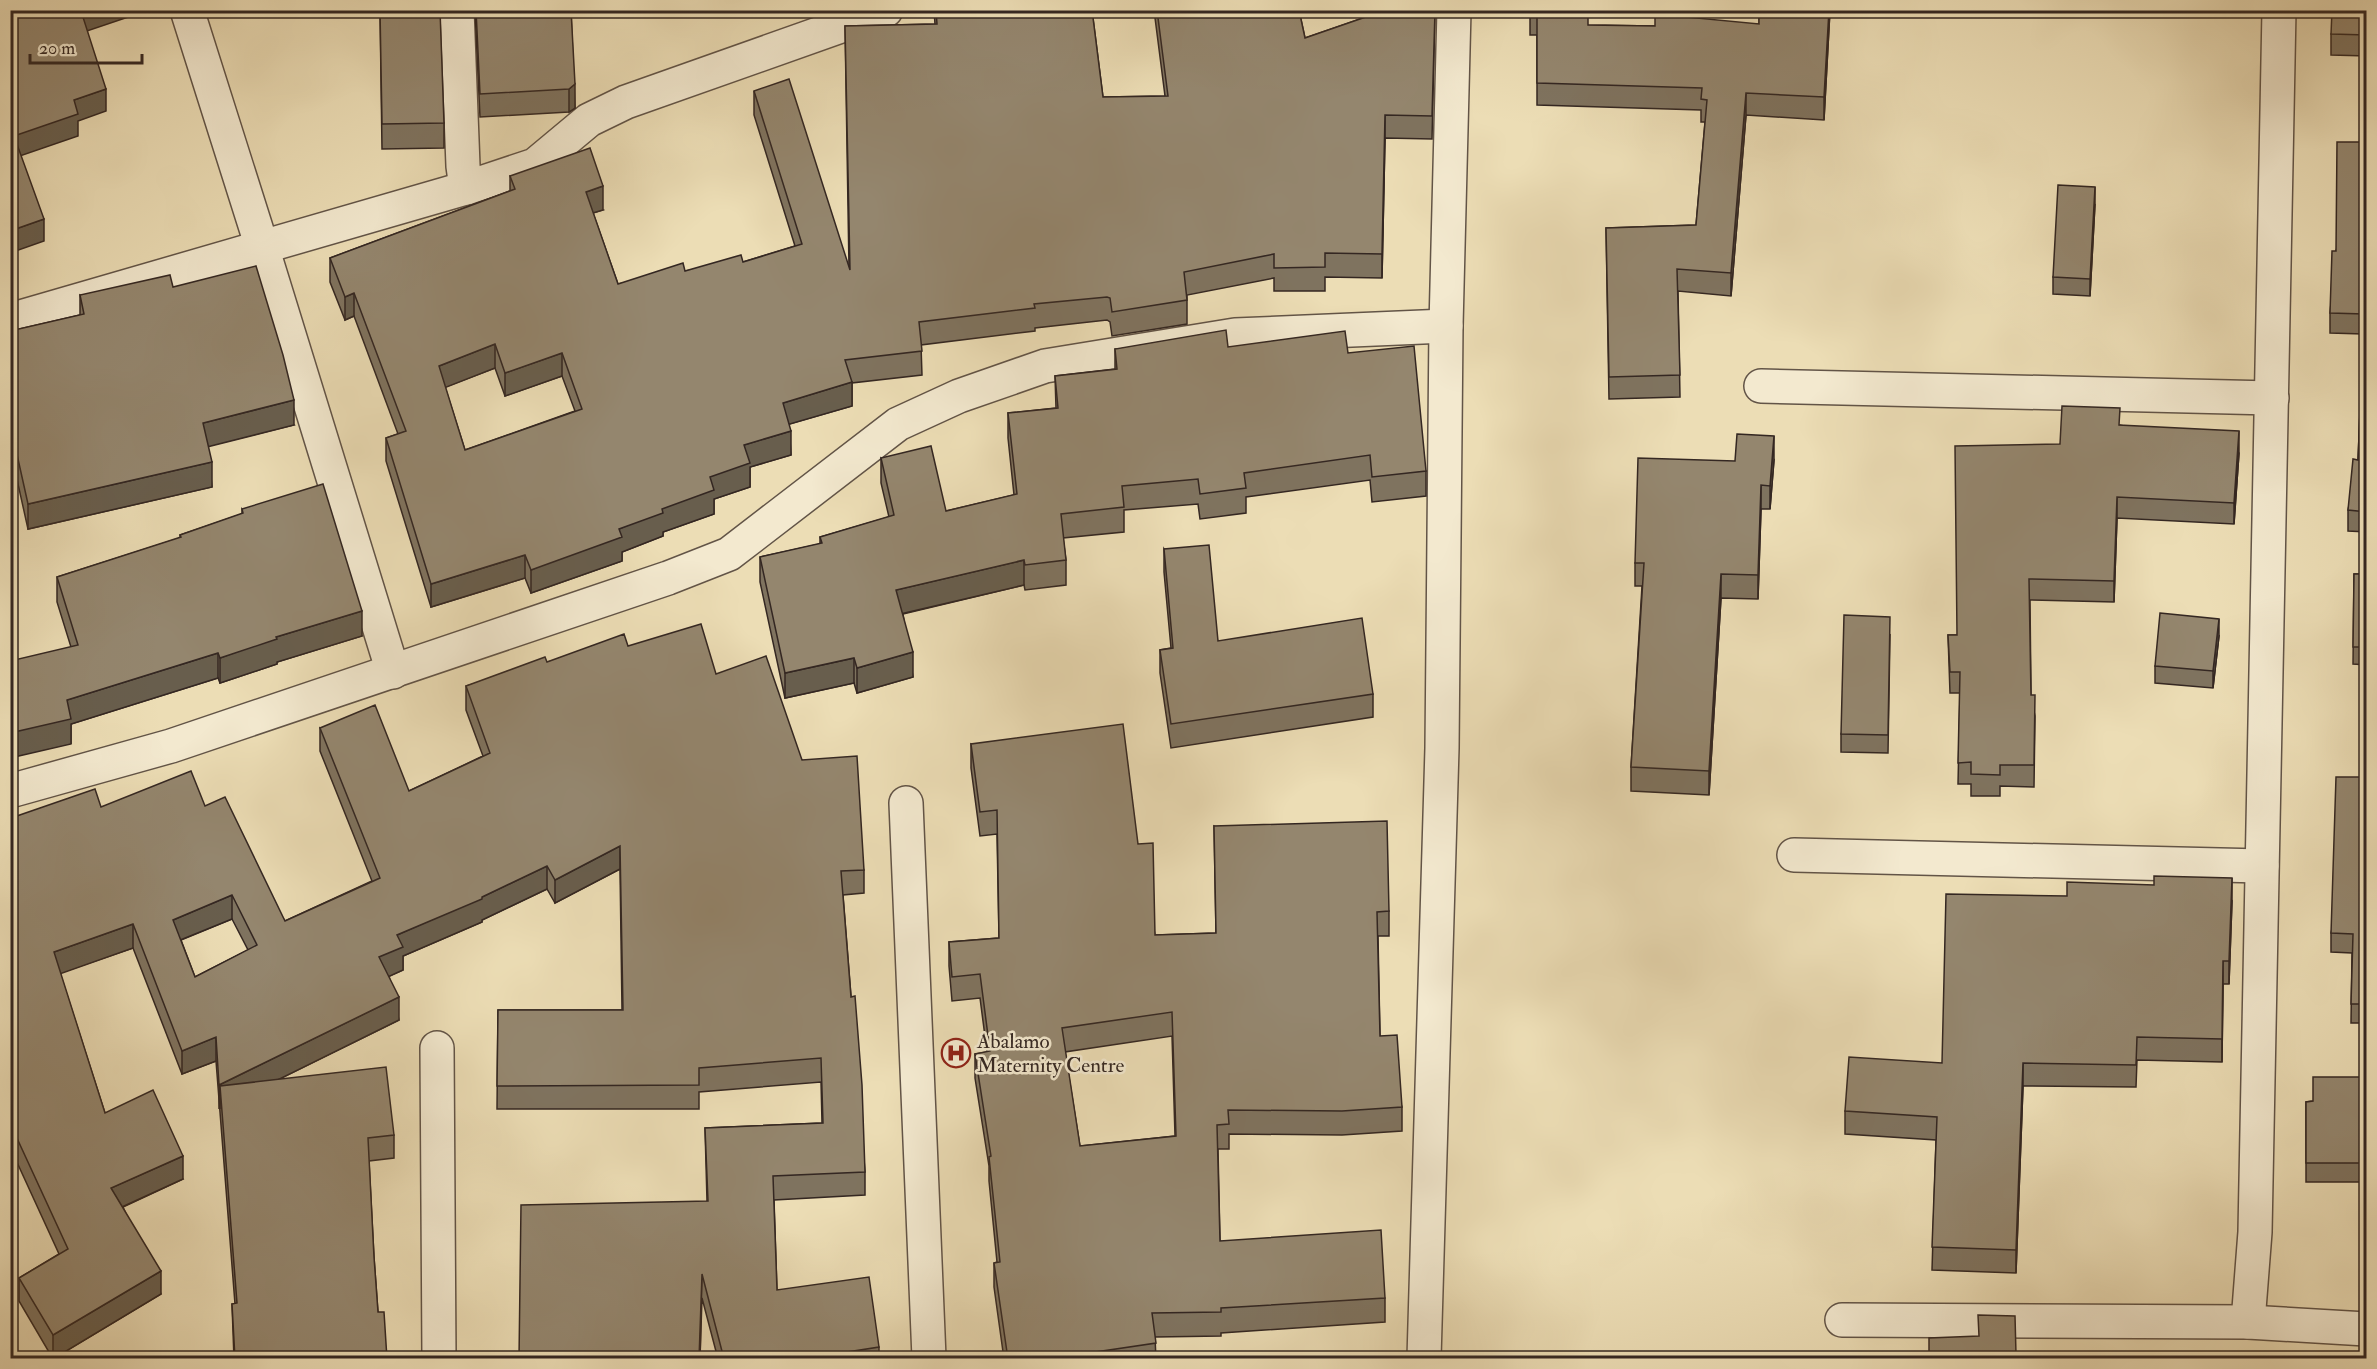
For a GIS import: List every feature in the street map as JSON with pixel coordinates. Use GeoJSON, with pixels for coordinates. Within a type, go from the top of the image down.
{"type":"FeatureCollection","features":[{"type":"Feature","properties":{"kind":"street"},"geometry":{"type":"LineString","coordinates":[[187,10],[393,672]]}},
{"type":"Feature","properties":{"kind":"street"},"geometry":{"type":"LineString","coordinates":[[457,10],[463,166],[466,188]]}},
{"type":"Feature","properties":{"kind":"street"},"geometry":{"type":"LineString","coordinates":[[10,320],[466,188],[535,165],[589,120],[626,102],[886,10]]}},
{"type":"Feature","properties":{"kind":"street"},"geometry":{"type":"LineString","coordinates":[[1424,1359],[1442,748],[1446,326],[1454,10]]}},
{"type":"Feature","properties":{"kind":"street"},"geometry":{"type":"LineString","coordinates":[[2248,1322],[2255,1232],[2279,10]]}},
{"type":"Feature","properties":{"kind":"street"},"geometry":{"type":"LineString","coordinates":[[10,791],[171,746],[668,578],[729,554],[898,424],[958,396],[1045,366],[1235,335],[1446,326]]}},
{"type":"Feature","properties":{"kind":"street"},"geometry":{"type":"LineString","coordinates":[[1761,386],[2272,398]]}},
{"type":"Feature","properties":{"kind":"street"},"geometry":{"type":"LineString","coordinates":[[906,803],[929,1359]]}},
{"type":"Feature","properties":{"kind":"street"},"geometry":{"type":"LineString","coordinates":[[1794,855],[2262,866]]}},
{"type":"Feature","properties":{"kind":"street"},"geometry":{"type":"LineString","coordinates":[[436,1048],[439,1359]]}},
{"type":"Feature","properties":{"kind":"street"},"geometry":{"type":"LineString","coordinates":[[1842,1320],[2248,1322],[2367,1329]]}},
{"type":"Feature","properties":{"kind":"building"},"geometry":{"type":"Polygon","coordinates":[[[10,10],[83,10],[81,11],[106,89],[74,100],[78,114],[14,136],[44,219],[10,231],[10,10]]]}},
{"type":"Feature","properties":{"kind":"building"},"geometry":{"type":"Polygon","coordinates":[[[380,10],[440,10],[444,123],[382,124],[380,10]]]}},
{"type":"Feature","properties":{"kind":"building"},"geometry":{"type":"Polygon","coordinates":[[[476,10],[571,10],[575,84],[569,89],[480,94],[476,10]]]}},
{"type":"Feature","properties":{"kind":"building"},"geometry":{"type":"Polygon","coordinates":[[[936,10],[1092,10],[1103,97],[1168,96],[1157,10],[1299,10],[1305,38],[1386,10],[1435,10],[1432,116],[1385,115],[1382,254],[1325,253],[1325,267],[1274,268],[1274,254],[1184,272],[1187,300],[1112,312],[1110,298],[1107,297],[1034,304],[1035,308],[919,322],[922,351],[845,360],[852,382],[783,403],[791,431],[744,445],[750,463],[710,477],[714,490],[662,509],[663,513],[619,529],[622,537],[531,570],[525,555],[431,584],[386,438],[406,431],[354,293],[345,297],[330,258],[515,189],[510,176],[590,148],[603,186],[586,192],[618,284],[683,263],[685,271],[741,255],[743,262],[802,244],[754,91],[789,79],[850,270],[845,26],[937,24],[936,10]],[[495,344],[439,366],[465,450],[582,409],[562,353],[505,373],[495,344]]]}},
{"type":"Feature","properties":{"kind":"building"},"geometry":{"type":"Polygon","coordinates":[[[1530,10],[1588,10],[1588,25],[1655,26],[1655,14],[1759,24],[1759,10],[1829,10],[1824,97],[1746,93],[1731,273],[1677,269],[1680,375],[1609,377],[1606,228],[1696,225],[1707,100],[1701,99],[1702,88],[1537,83],[1537,13],[1530,12],[1530,10]]]}},
{"type":"Feature","properties":{"kind":"building"},"geometry":{"type":"Polygon","coordinates":[[[2332,10],[2367,10],[2367,35],[2331,34],[2332,10]]]}},
{"type":"Feature","properties":{"kind":"building"},"geometry":{"type":"Polygon","coordinates":[[[2337,142],[2367,142],[2367,512],[2348,510],[2353,459],[2358,460],[2364,314],[2330,313],[2332,251],[2336,251],[2337,142]]]}},
{"type":"Feature","properties":{"kind":"building"},"geometry":{"type":"Polygon","coordinates":[[[2058,185],[2095,187],[2090,279],[2053,277],[2058,185]]]}},
{"type":"Feature","properties":{"kind":"building"},"geometry":{"type":"Polygon","coordinates":[[[256,266],[294,400],[203,423],[212,462],[28,504],[10,423],[10,331],[84,314],[80,295],[170,275],[173,287],[256,266]]]}},
{"type":"Feature","properties":{"kind":"building"},"geometry":{"type":"Polygon","coordinates":[[[1226,330],[1228,347],[1345,331],[1348,353],[1414,346],[1426,471],[1372,477],[1370,455],[1244,473],[1246,488],[1200,494],[1198,479],[1122,486],[1124,507],[1061,514],[1066,560],[1025,565],[1024,560],[896,590],[913,652],[857,668],[854,658],[785,673],[760,557],[822,543],[820,537],[894,515],[881,458],[931,446],[946,511],[1017,494],[1008,413],[1058,408],[1055,376],[1117,369],[1115,349],[1226,330]]]}},
{"type":"Feature","properties":{"kind":"building"},"geometry":{"type":"Polygon","coordinates":[[[2062,406],[2120,408],[2119,425],[2239,431],[2234,503],[2117,497],[2114,581],[2029,579],[2031,695],[2035,695],[2034,765],[2000,765],[2000,775],[1971,774],[1971,762],[1958,763],[1960,672],[1950,672],[1948,635],[1957,635],[1955,446],[2060,444],[2062,406]]]}},
{"type":"Feature","properties":{"kind":"building"},"geometry":{"type":"Polygon","coordinates":[[[1737,434],[1774,436],[1770,486],[1761,485],[1758,575],[1721,574],[1709,771],[1631,767],[1644,563],[1635,563],[1638,458],[1735,461],[1737,434]]]}},
{"type":"Feature","properties":{"kind":"building"},"geometry":{"type":"Polygon","coordinates":[[[323,484],[362,611],[276,637],[277,639],[220,658],[218,653],[67,700],[71,719],[10,733],[10,661],[78,645],[57,577],[181,537],[180,535],[243,513],[242,509],[323,484]]]}},
{"type":"Feature","properties":{"kind":"building"},"geometry":{"type":"Polygon","coordinates":[[[1209,545],[1218,641],[1362,618],[1373,694],[1171,724],[1160,650],[1173,648],[1164,549],[1209,545]]]}},
{"type":"Feature","properties":{"kind":"building"},"geometry":{"type":"Polygon","coordinates":[[[2354,574],[2367,574],[2367,647],[2353,647],[2354,574]]]}},
{"type":"Feature","properties":{"kind":"building"},"geometry":{"type":"Polygon","coordinates":[[[2160,613],[2219,619],[2213,671],[2155,666],[2160,613]]]}},
{"type":"Feature","properties":{"kind":"building"},"geometry":{"type":"Polygon","coordinates":[[[1844,615],[1890,617],[1888,735],[1841,734],[1844,615]]]}},
{"type":"Feature","properties":{"kind":"building"},"geometry":{"type":"Polygon","coordinates":[[[701,624],[716,674],[766,656],[802,760],[857,756],[864,870],[841,871],[851,997],[855,996],[862,1085],[865,1172],[773,1176],[777,1290],[869,1277],[879,1347],[802,1359],[724,1359],[702,1274],[699,1359],[519,1359],[521,1205],[708,1201],[705,1128],[823,1123],[821,1058],[699,1068],[699,1085],[497,1086],[498,1010],[623,1010],[620,846],[555,880],[547,866],[482,899],[397,935],[403,947],[379,957],[399,997],[219,1085],[216,1037],[182,1051],[133,924],[54,952],[105,1113],[153,1090],[183,1156],[111,1188],[161,1271],[53,1335],[19,1278],[68,1249],[10,1123],[10,816],[11,818],[95,789],[101,807],[191,771],[205,806],[225,797],[285,921],[380,878],[320,728],[375,705],[409,791],[490,753],[466,686],[545,657],[547,662],[624,634],[628,646],[701,624]],[[232,895],[173,920],[195,977],[257,945],[232,895]]]}},
{"type":"Feature","properties":{"kind":"building"},"geometry":{"type":"Polygon","coordinates":[[[1123,724],[1138,844],[1153,843],[1155,935],[1216,933],[1214,826],[1387,821],[1389,911],[1377,912],[1380,1036],[1397,1035],[1402,1107],[1342,1111],[1228,1110],[1229,1124],[1217,1125],[1220,1241],[1381,1230],[1385,1298],[1221,1308],[1221,1312],[1152,1313],[1156,1343],[1048,1359],[1008,1359],[994,1263],[1000,1262],[989,1157],[991,1156],[975,1054],[990,1051],[980,974],[952,977],[949,942],[999,938],[997,810],[980,812],[971,744],[1123,724]],[[1172,1012],[1062,1028],[1080,1146],[1176,1136],[1172,1012]]]}},
{"type":"Feature","properties":{"kind":"building"},"geometry":{"type":"Polygon","coordinates":[[[2336,777],[2367,777],[2367,1004],[2351,1004],[2353,934],[2331,933],[2336,777]]]}},
{"type":"Feature","properties":{"kind":"building"},"geometry":{"type":"Polygon","coordinates":[[[2154,876],[2232,878],[2229,961],[2223,961],[2222,1039],[2137,1037],[2136,1065],[2023,1063],[2016,1250],[1932,1247],[1937,1117],[1845,1111],[1849,1057],[1942,1063],[1946,894],[2067,896],[2067,882],[2154,885],[2154,876]]]}},
{"type":"Feature","properties":{"kind":"building"},"geometry":{"type":"Polygon","coordinates":[[[386,1067],[394,1135],[368,1138],[378,1312],[384,1312],[387,1359],[235,1359],[232,1304],[237,1303],[220,1086],[386,1067]]]}},
{"type":"Feature","properties":{"kind":"building"},"geometry":{"type":"Polygon","coordinates":[[[2313,1077],[2367,1077],[2367,1163],[2306,1163],[2306,1102],[2313,1101],[2313,1077]]]}},
{"type":"Feature","properties":{"kind":"building"},"geometry":{"type":"Polygon","coordinates":[[[1978,1315],[2015,1316],[2016,1354],[2082,1359],[1929,1359],[1929,1338],[1979,1336],[1978,1315]]]}},
{"type":"Feature","properties":{"kind":"place","name":"Abalamo Maternity Centre"},"geometry":{"type":"Point","coordinates":[956,1053]}}]}
